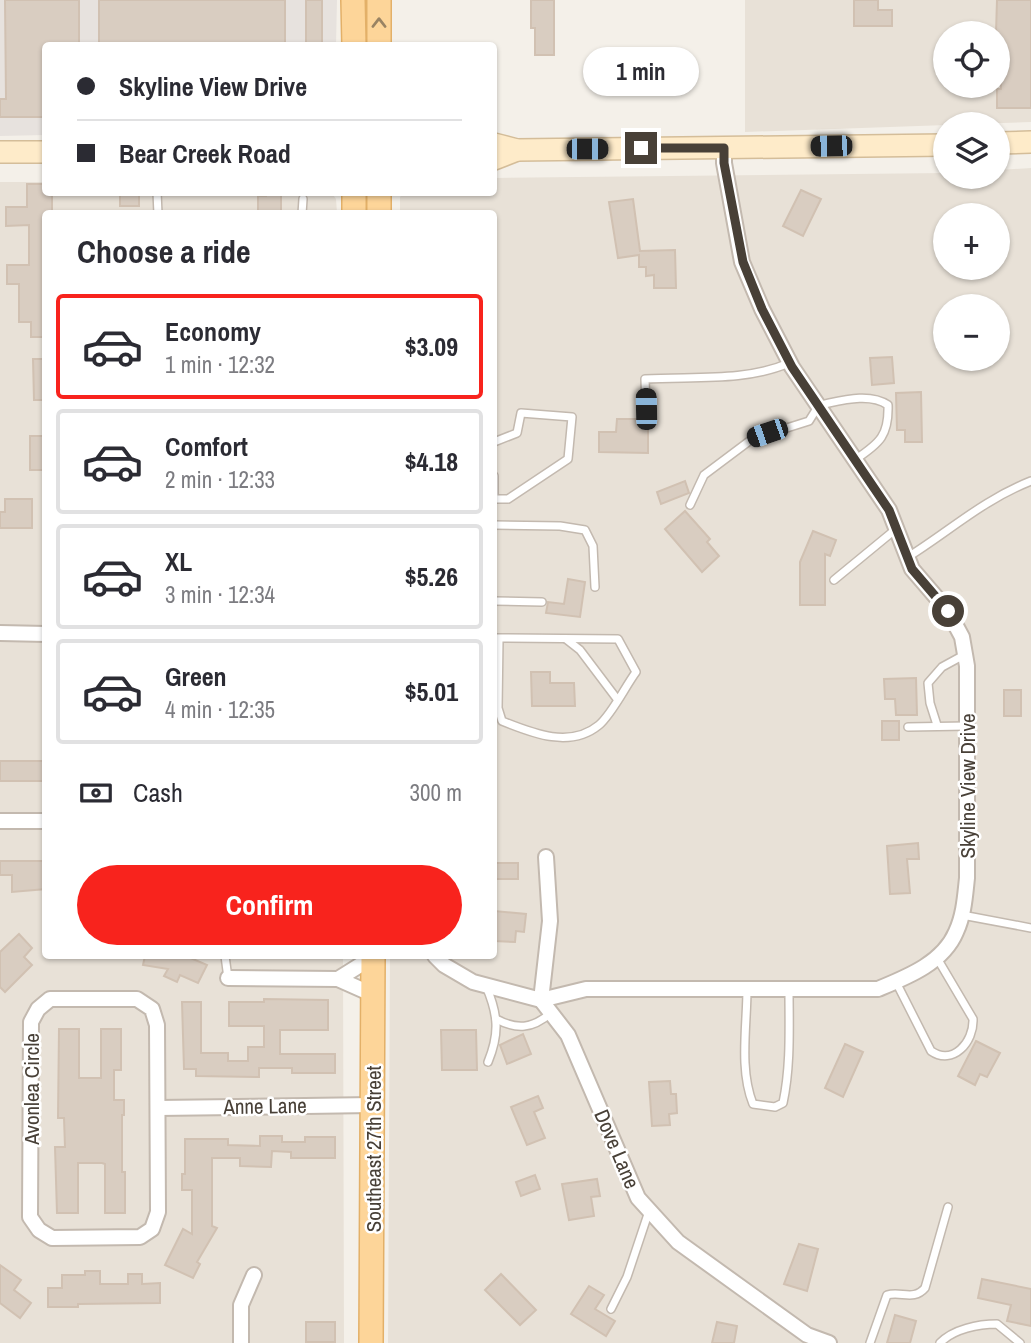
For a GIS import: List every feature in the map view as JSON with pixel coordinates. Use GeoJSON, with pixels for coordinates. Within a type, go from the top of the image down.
{"type":"FeatureCollection","features":[{"type":"Feature","properties":{"kind":"main road"},"geometry":{"type":"LineString","coordinates":[[353,0],[354,42]]}},
{"type":"Feature","properties":{"kind":"main road"},"geometry":{"type":"LineString","coordinates":[[379,0],[379,42]]}},
{"type":"Feature","properties":{"kind":"main road","name":"Southeast 27th Street"},"geometry":{"type":"LineString","coordinates":[[371,1343],[373,959]]}},
{"type":"Feature","properties":{"kind":"street"},"geometry":{"type":"LineString","coordinates":[[1010,143],[1031,142]]}},
{"type":"Feature","properties":{"kind":"street"},"geometry":{"type":"LineString","coordinates":[[497,145],[517,150],[933,145]]}},
{"type":"Feature","properties":{"kind":"street","name":"Skyline View Drive"},"geometry":{"type":"LineString","coordinates":[[438,959],[472,982],[541,1000],[586,989],[878,989],[896,982],[937,958],[956,933],[967,878],[967,726],[962,637],[948,611],[912,569],[889,510],[790,363],[762,309],[743,262],[724,163],[724,148]]}},
{"type":"Feature","properties":{"kind":"street"},"geometry":{"type":"LineString","coordinates":[[497,158],[517,150]]}},
{"type":"Feature","properties":{"kind":"street"},"geometry":{"type":"LineString","coordinates":[[0,152],[42,152]]}},
{"type":"Feature","properties":{"kind":"street"},"geometry":{"type":"LineString","coordinates":[[0,633],[42,634]]}},
{"type":"Feature","properties":{"kind":"street"},"geometry":{"type":"LineString","coordinates":[[0,821],[42,821]]}},
{"type":"Feature","properties":{"kind":"street"},"geometry":{"type":"LineString","coordinates":[[541,1000],[550,920],[546,858]]}},
{"type":"Feature","properties":{"kind":"street"},"geometry":{"type":"LineString","coordinates":[[338,979],[368,959]]}},
{"type":"Feature","properties":{"kind":"street"},"geometry":{"type":"LineString","coordinates":[[228,978],[338,979],[374,995]]}},
{"type":"Feature","properties":{"kind":"street","name":"Avonlea Circle"},"geometry":{"type":"LineString","coordinates":[[50,999],[137,999],[152,1009],[157,1026],[158,1108],[158,1212],[152,1229],[140,1237],[52,1238],[39,1230],[30,1217],[31,1022],[38,1009],[50,999]]}},
{"type":"Feature","properties":{"kind":"street","name":"Dove Lane"},"geometry":{"type":"LineString","coordinates":[[541,1000],[568,1035],[639,1198],[649,1210],[678,1242],[807,1339],[829,1343]]}},
{"type":"Feature","properties":{"kind":"street","name":"Anne Lane"},"geometry":{"type":"LineString","coordinates":[[158,1108],[373,1105]]}},
{"type":"Feature","properties":{"kind":"street"},"geometry":{"type":"LineString","coordinates":[[241,1343],[241,1305],[254,1275]]}},
{"type":"Feature","properties":{"kind":"lane"},"geometry":{"type":"LineString","coordinates":[[302,210],[303,199]]}},
{"type":"Feature","properties":{"kind":"lane"},"geometry":{"type":"LineString","coordinates":[[646,409],[645,379],[748,375],[770,371],[790,363]]}},
{"type":"Feature","properties":{"kind":"lane"},"geometry":{"type":"LineString","coordinates":[[691,505],[704,475],[751,439],[809,421],[819,405],[851,398],[880,400],[888,405],[889,425],[877,445],[856,459]]}},
{"type":"Feature","properties":{"kind":"lane"},"geometry":{"type":"LineString","coordinates":[[497,441],[517,433],[521,413],[572,418],[568,459],[508,499],[497,499]]}},
{"type":"Feature","properties":{"kind":"lane"},"geometry":{"type":"LineString","coordinates":[[908,557],[950,531],[972,511],[1004,492],[1031,481]]}},
{"type":"Feature","properties":{"kind":"lane"},"geometry":{"type":"LineString","coordinates":[[497,524],[560,526],[585,530],[593,546],[595,587]]}},
{"type":"Feature","properties":{"kind":"lane"},"geometry":{"type":"LineString","coordinates":[[834,580],[896,528]]}},
{"type":"Feature","properties":{"kind":"lane"},"geometry":{"type":"LineString","coordinates":[[497,601],[542,602]]}},
{"type":"Feature","properties":{"kind":"lane"},"geometry":{"type":"LineString","coordinates":[[497,638],[618,639],[636,672],[600,724],[582,736],[558,738],[502,721],[498,708],[497,673]]}},
{"type":"Feature","properties":{"kind":"lane"},"geometry":{"type":"LineString","coordinates":[[565,639],[580,650],[617,699]]}},
{"type":"Feature","properties":{"kind":"lane"},"geometry":{"type":"LineString","coordinates":[[937,725],[930,702],[929,683],[942,667],[965,655]]}},
{"type":"Feature","properties":{"kind":"lane"},"geometry":{"type":"LineString","coordinates":[[908,727],[967,726]]}},
{"type":"Feature","properties":{"kind":"lane"},"geometry":{"type":"LineString","coordinates":[[961,915],[1031,929]]}},
{"type":"Feature","properties":{"kind":"lane"},"geometry":{"type":"LineString","coordinates":[[896,982],[931,1051],[939,1056],[950,1056],[965,1045],[974,1031],[973,1020],[937,958]]}},
{"type":"Feature","properties":{"kind":"lane"},"geometry":{"type":"LineString","coordinates":[[225,959],[228,978]]}},
{"type":"Feature","properties":{"kind":"lane"},"geometry":{"type":"LineString","coordinates":[[486,986],[496,1009],[496,1031],[488,1062]]}},
{"type":"Feature","properties":{"kind":"lane"},"geometry":{"type":"LineString","coordinates":[[747,989],[748,1092],[753,1104],[775,1107],[783,1103],[786,1091],[789,989]]}},
{"type":"Feature","properties":{"kind":"lane"},"geometry":{"type":"LineString","coordinates":[[496,1019],[510,1027],[525,1026],[542,1020],[551,1013]]}},
{"type":"Feature","properties":{"kind":"lane"},"geometry":{"type":"LineString","coordinates":[[870,1343],[887,1295],[896,1293],[911,1296],[920,1294],[925,1288],[948,1207]]}},
{"type":"Feature","properties":{"kind":"lane"},"geometry":{"type":"LineString","coordinates":[[611,1309],[627,1277],[649,1210]]}},
{"type":"Feature","properties":{"kind":"lane"},"geometry":{"type":"LineString","coordinates":[[940,1343],[944,1338],[978,1324],[998,1324],[1020,1343]]}},
{"type":"Feature","properties":{"kind":"shaded area"},"geometry":{"type":"Polygon","coordinates":[[[0,0],[337,0],[336,42],[42,42],[42,135],[0,136],[0,0]]]}},
{"type":"Feature","properties":{"kind":"shaded area"},"geometry":{"type":"Polygon","coordinates":[[[745,0],[1031,0],[1031,122],[1010,123],[1010,112],[933,112],[933,125],[745,132],[745,0]]]}},
{"type":"Feature","properties":{"kind":"shaded area"},"geometry":{"type":"Polygon","coordinates":[[[1031,168],[1031,1343],[388,1343],[390,959],[497,959],[497,210],[400,210],[400,197],[497,196],[497,178],[933,173],[933,189],[1010,189],[1010,169],[1031,168]]]}},
{"type":"Feature","properties":{"kind":"shaded area"},"geometry":{"type":"Polygon","coordinates":[[[0,182],[42,182],[42,196],[334,196],[337,210],[42,210],[42,959],[343,959],[344,1343],[0,1343],[0,182]]]}},
{"type":"Feature","properties":{"kind":"building"},"geometry":{"type":"Polygon","coordinates":[[[5,0],[79,0],[79,42],[42,42],[42,117],[0,117],[0,99],[6,99],[5,0]]]}},
{"type":"Feature","properties":{"kind":"building"},"geometry":{"type":"Polygon","coordinates":[[[99,0],[285,0],[285,42],[99,42],[99,0]]]}},
{"type":"Feature","properties":{"kind":"building"},"geometry":{"type":"Polygon","coordinates":[[[306,0],[322,0],[322,42],[306,42],[306,0]]]}},
{"type":"Feature","properties":{"kind":"building"},"geometry":{"type":"Polygon","coordinates":[[[531,0],[554,0],[554,55],[535,55],[531,0]]]}},
{"type":"Feature","properties":{"kind":"building"},"geometry":{"type":"Polygon","coordinates":[[[854,0],[878,0],[878,10],[892,10],[892,26],[854,26],[854,0]]]}},
{"type":"Feature","properties":{"kind":"building"},"geometry":{"type":"Polygon","coordinates":[[[997,0],[1031,0],[1031,108],[997,108],[997,98],[1010,98],[1010,21],[996,21],[997,0]]]}},
{"type":"Feature","properties":{"kind":"building"},"geometry":{"type":"Polygon","coordinates":[[[27,184],[42,184],[42,196],[52,196],[52,210],[42,210],[42,337],[31,337],[31,322],[19,322],[19,284],[7,284],[7,265],[29,265],[29,225],[6,226],[6,207],[27,207],[27,184]]]}},
{"type":"Feature","properties":{"kind":"building"},"geometry":{"type":"Polygon","coordinates":[[[801,190],[821,199],[803,236],[783,226],[801,190]]]}},
{"type":"Feature","properties":{"kind":"building"},"geometry":{"type":"Polygon","coordinates":[[[120,196],[139,196],[139,206],[120,206],[120,196]]]}},
{"type":"Feature","properties":{"kind":"building"},"geometry":{"type":"Polygon","coordinates":[[[258,196],[281,196],[281,210],[258,210],[258,196]]]}},
{"type":"Feature","properties":{"kind":"building"},"geometry":{"type":"Polygon","coordinates":[[[633,199],[640,251],[675,250],[676,288],[654,288],[654,275],[646,276],[646,267],[639,267],[639,255],[618,258],[609,202],[633,199]]]}},
{"type":"Feature","properties":{"kind":"building"},"geometry":{"type":"Polygon","coordinates":[[[892,357],[894,383],[872,385],[870,358],[892,357]]]}},
{"type":"Feature","properties":{"kind":"building"},"geometry":{"type":"Polygon","coordinates":[[[33,359],[42,359],[42,400],[34,400],[33,359]]]}},
{"type":"Feature","properties":{"kind":"building"},"geometry":{"type":"Polygon","coordinates":[[[921,392],[922,442],[905,442],[905,430],[897,430],[896,393],[921,392]]]}},
{"type":"Feature","properties":{"kind":"building"},"geometry":{"type":"Polygon","coordinates":[[[617,419],[648,419],[648,453],[599,452],[599,432],[616,432],[617,419]]]}},
{"type":"Feature","properties":{"kind":"building"},"geometry":{"type":"Polygon","coordinates":[[[30,436],[42,436],[42,470],[30,470],[30,436]]]}},
{"type":"Feature","properties":{"kind":"building"},"geometry":{"type":"Polygon","coordinates":[[[685,481],[689,493],[661,504],[657,492],[685,481]]]}},
{"type":"Feature","properties":{"kind":"building"},"geometry":{"type":"Polygon","coordinates":[[[5,499],[32,499],[32,528],[0,528],[0,512],[5,512],[5,499]]]}},
{"type":"Feature","properties":{"kind":"building"},"geometry":{"type":"Polygon","coordinates":[[[685,511],[710,539],[707,542],[719,556],[702,572],[665,529],[685,511]]]}},
{"type":"Feature","properties":{"kind":"building"},"geometry":{"type":"Polygon","coordinates":[[[813,531],[836,540],[830,556],[825,554],[825,605],[800,605],[800,562],[813,531]]]}},
{"type":"Feature","properties":{"kind":"building"},"geometry":{"type":"Polygon","coordinates":[[[568,579],[585,582],[580,617],[546,613],[548,602],[564,604],[568,579]]]}},
{"type":"Feature","properties":{"kind":"building"},"geometry":{"type":"Polygon","coordinates":[[[531,672],[550,672],[550,683],[574,683],[575,706],[532,706],[531,672]]]}},
{"type":"Feature","properties":{"kind":"building"},"geometry":{"type":"Polygon","coordinates":[[[916,678],[917,715],[896,715],[895,699],[885,699],[884,679],[916,678]]]}},
{"type":"Feature","properties":{"kind":"building"},"geometry":{"type":"Polygon","coordinates":[[[1004,690],[1021,690],[1021,716],[1004,716],[1004,690]]]}},
{"type":"Feature","properties":{"kind":"building"},"geometry":{"type":"Polygon","coordinates":[[[882,721],[899,721],[899,740],[882,740],[882,721]]]}},
{"type":"Feature","properties":{"kind":"building"},"geometry":{"type":"Polygon","coordinates":[[[0,761],[42,761],[42,781],[0,781],[0,761]]]}},
{"type":"Feature","properties":{"kind":"building"},"geometry":{"type":"Polygon","coordinates":[[[918,843],[919,859],[907,859],[910,893],[890,894],[887,846],[918,843]]]}},
{"type":"Feature","properties":{"kind":"building"},"geometry":{"type":"Polygon","coordinates":[[[0,861],[42,861],[42,889],[12,892],[12,875],[0,875],[0,861]]]}},
{"type":"Feature","properties":{"kind":"building"},"geometry":{"type":"Polygon","coordinates":[[[497,863],[518,863],[518,879],[497,879],[497,863]]]}},
{"type":"Feature","properties":{"kind":"building"},"geometry":{"type":"Polygon","coordinates":[[[497,911],[526,914],[524,932],[516,931],[515,942],[497,941],[497,911]]]}},
{"type":"Feature","properties":{"kind":"building"},"geometry":{"type":"Polygon","coordinates":[[[19,934],[32,948],[24,957],[32,965],[5,992],[0,987],[0,952],[19,934]]]}},
{"type":"Feature","properties":{"kind":"building"},"geometry":{"type":"Polygon","coordinates":[[[144,959],[193,959],[207,965],[198,983],[180,975],[177,982],[164,976],[168,969],[143,965],[144,959]]]}},
{"type":"Feature","properties":{"kind":"building"},"geometry":{"type":"Polygon","coordinates":[[[264,999],[328,1000],[328,1030],[280,1030],[280,1054],[335,1054],[335,1073],[292,1073],[292,1068],[259,1068],[259,1077],[196,1076],[196,1069],[184,1069],[182,1002],[201,1002],[201,1053],[228,1053],[228,1061],[248,1061],[248,1047],[264,1047],[264,1026],[229,1026],[229,1002],[264,1002],[264,999]]]}},
{"type":"Feature","properties":{"kind":"building"},"geometry":{"type":"Polygon","coordinates":[[[59,1029],[79,1029],[79,1078],[101,1078],[101,1029],[121,1029],[121,1070],[114,1070],[114,1100],[124,1100],[122,1172],[125,1172],[125,1213],[105,1213],[105,1164],[78,1163],[78,1213],[57,1213],[55,1147],[65,1147],[64,1118],[58,1118],[59,1029]]]}},
{"type":"Feature","properties":{"kind":"building"},"geometry":{"type":"Polygon","coordinates":[[[441,1030],[476,1030],[477,1070],[442,1070],[441,1030]]]}},
{"type":"Feature","properties":{"kind":"building"},"geometry":{"type":"Polygon","coordinates":[[[523,1034],[531,1054],[507,1064],[500,1045],[523,1034]]]}},
{"type":"Feature","properties":{"kind":"building"},"geometry":{"type":"Polygon","coordinates":[[[976,1041],[1000,1053],[987,1077],[980,1074],[975,1085],[958,1076],[976,1041]]]}},
{"type":"Feature","properties":{"kind":"building"},"geometry":{"type":"Polygon","coordinates":[[[845,1044],[863,1052],[843,1097],[825,1088],[845,1044]]]}},
{"type":"Feature","properties":{"kind":"building"},"geometry":{"type":"Polygon","coordinates":[[[670,1081],[671,1094],[676,1094],[677,1113],[669,1114],[670,1125],[652,1126],[649,1082],[670,1081]]]}},
{"type":"Feature","properties":{"kind":"building"},"geometry":{"type":"Polygon","coordinates":[[[538,1096],[543,1108],[534,1112],[545,1138],[527,1145],[511,1107],[538,1096]]]}},
{"type":"Feature","properties":{"kind":"building"},"geometry":{"type":"Polygon","coordinates":[[[260,1136],[282,1136],[282,1142],[305,1142],[305,1137],[335,1137],[335,1158],[291,1158],[291,1152],[272,1151],[271,1167],[240,1166],[240,1158],[212,1158],[212,1226],[217,1228],[197,1262],[200,1264],[193,1278],[165,1265],[183,1229],[192,1234],[192,1190],[182,1190],[185,1139],[228,1139],[228,1145],[260,1146],[260,1136]]]}},
{"type":"Feature","properties":{"kind":"building"},"geometry":{"type":"Polygon","coordinates":[[[535,1175],[540,1189],[521,1196],[516,1182],[535,1175]]]}},
{"type":"Feature","properties":{"kind":"building"},"geometry":{"type":"Polygon","coordinates":[[[597,1179],[600,1196],[591,1197],[594,1216],[569,1220],[562,1184],[597,1179]]]}},
{"type":"Feature","properties":{"kind":"building"},"geometry":{"type":"Polygon","coordinates":[[[799,1244],[818,1249],[807,1291],[784,1284],[799,1244]]]}},
{"type":"Feature","properties":{"kind":"building"},"geometry":{"type":"Polygon","coordinates":[[[0,1265],[21,1280],[14,1290],[31,1303],[20,1318],[0,1303],[0,1265]]]}},
{"type":"Feature","properties":{"kind":"building"},"geometry":{"type":"Polygon","coordinates":[[[85,1271],[100,1271],[100,1284],[128,1284],[128,1274],[142,1274],[142,1284],[160,1283],[160,1303],[48,1307],[48,1288],[62,1288],[62,1275],[85,1275],[85,1271]]]}},
{"type":"Feature","properties":{"kind":"building"},"geometry":{"type":"Polygon","coordinates":[[[501,1274],[536,1310],[520,1325],[485,1290],[501,1274]]]}},
{"type":"Feature","properties":{"kind":"building"},"geometry":{"type":"Polygon","coordinates":[[[982,1279],[1031,1289],[1031,1326],[1007,1321],[1011,1305],[978,1298],[982,1279]]]}},
{"type":"Feature","properties":{"kind":"building"},"geometry":{"type":"Polygon","coordinates":[[[589,1286],[604,1295],[595,1309],[615,1321],[606,1336],[571,1314],[589,1286]]]}},
{"type":"Feature","properties":{"kind":"building"},"geometry":{"type":"Polygon","coordinates":[[[895,1315],[916,1321],[910,1343],[887,1343],[895,1315]]]}},
{"type":"Feature","properties":{"kind":"building"},"geometry":{"type":"Polygon","coordinates":[[[306,1322],[335,1322],[335,1342],[306,1342],[306,1322]]]}},
{"type":"Feature","properties":{"kind":"building"},"geometry":{"type":"Polygon","coordinates":[[[717,1322],[737,1326],[734,1343],[712,1343],[717,1322]]]}},
{"type":"Feature","properties":{"kind":"route"},"geometry":{"type":"LineString","coordinates":[[641,148],[724,148],[724,163],[743,262],[762,309],[792,367],[889,510],[912,569],[948,611]]}}]}
